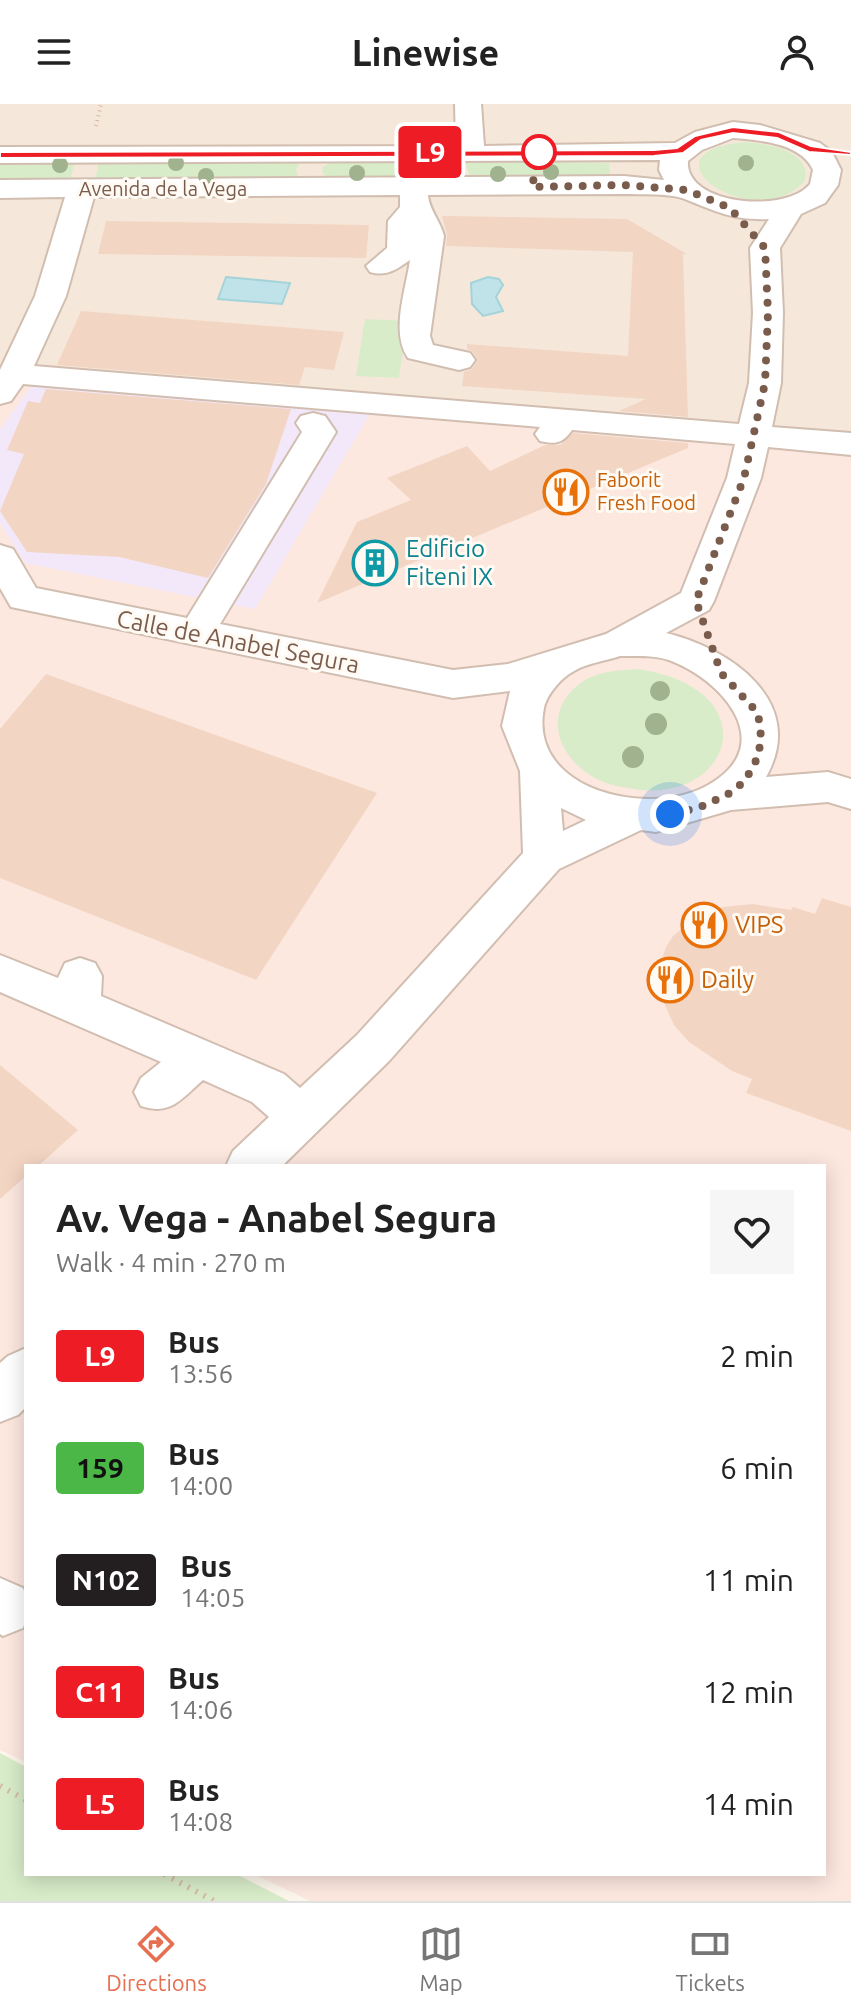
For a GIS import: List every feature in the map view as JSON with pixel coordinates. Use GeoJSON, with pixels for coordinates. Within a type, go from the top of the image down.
{"type":"FeatureCollection","features":[{"type":"Feature","properties":{"kind":"street"},"geometry":{"type":"LineString","coordinates":[[468,104],[470,152]]}},
{"type":"Feature","properties":{"kind":"street"},"geometry":{"type":"LineString","coordinates":[[711,134],[722,122],[731,104]]}},
{"type":"Feature","properties":{"kind":"street"},"geometry":{"type":"LineString","coordinates":[[739,104],[779,135],[809,149],[821,159],[826,182],[819,193]]}},
{"type":"Feature","properties":{"kind":"street"},"geometry":{"type":"LineString","coordinates":[[687,190],[676,177],[674,163],[687,144],[711,134],[733,130],[779,135]]}},
{"type":"Feature","properties":{"kind":"street"},"geometry":{"type":"LineString","coordinates":[[809,149],[851,152]]}},
{"type":"Feature","properties":{"kind":"street","name":"Avenida de la Vega"},"geometry":{"type":"LineString","coordinates":[[0,155],[620,154],[680,151]]}},
{"type":"Feature","properties":{"kind":"street"},"geometry":{"type":"LineString","coordinates":[[381,266],[402,252],[403,221],[423,195],[449,183],[456,171],[454,164],[435,152]]}},
{"type":"Feature","properties":{"kind":"street"},"geometry":{"type":"LineString","coordinates":[[326,189],[311,178],[309,170],[327,153]]}},
{"type":"Feature","properties":{"kind":"street","name":"Avenida de la Vega"},"geometry":{"type":"LineString","coordinates":[[0,189],[326,189],[423,195],[624,185],[687,190],[730,208]]}},
{"type":"Feature","properties":{"kind":"street"},"geometry":{"type":"LineString","coordinates":[[730,208],[772,211],[791,207],[819,193],[851,188]]}},
{"type":"Feature","properties":{"kind":"street"},"geometry":{"type":"LineString","coordinates":[[82,189],[62,265],[8,384],[558,426],[754,435],[851,444]]}},
{"type":"Feature","properties":{"kind":"street"},"geometry":{"type":"LineString","coordinates":[[423,195],[429,236],[414,336],[419,351],[459,360]]}},
{"type":"Feature","properties":{"kind":"street"},"geometry":{"type":"LineString","coordinates":[[619,643],[696,601],[744,478],[765,383],[768,313],[765,248],[791,207]]}},
{"type":"Feature","properties":{"kind":"street"},"geometry":{"type":"LineString","coordinates":[[730,208],[765,248]]}},
{"type":"Feature","properties":{"kind":"street"},"geometry":{"type":"LineString","coordinates":[[197,633],[214,600],[319,432],[313,423]]}},
{"type":"Feature","properties":{"kind":"street"},"geometry":{"type":"LineString","coordinates":[[0,557],[12,602]]}},
{"type":"Feature","properties":{"kind":"street"},"geometry":{"type":"LineString","coordinates":[[696,601],[721,673]]}},
{"type":"Feature","properties":{"kind":"street","name":"Calle de Anabel Segura"},"geometry":{"type":"LineString","coordinates":[[12,602],[62,606],[453,684],[508,678],[555,664]]}},
{"type":"Feature","properties":{"kind":"street"},"geometry":{"type":"LineString","coordinates":[[531,756],[562,792],[579,802],[605,812],[634,816],[670,814],[698,808],[727,795],[745,781],[759,755],[761,728],[757,712],[721,673],[678,649],[619,643],[579,652],[555,664],[536,681],[524,701],[521,719],[531,756],[544,858]]}},
{"type":"Feature","properties":{"kind":"street","name":"Calle de Anabel Segura"},"geometry":{"type":"LineString","coordinates":[[453,684],[531,756]]}},
{"type":"Feature","properties":{"kind":"street"},"geometry":{"type":"LineString","coordinates":[[761,728],[840,790]]}},
{"type":"Feature","properties":{"kind":"street"},"geometry":{"type":"LineString","coordinates":[[727,795],[840,790]]}},
{"type":"Feature","properties":{"kind":"street"},"geometry":{"type":"LineString","coordinates":[[252,1164],[373,1048],[544,858],[634,816]]}},
{"type":"Feature","properties":{"kind":"street"},"geometry":{"type":"LineString","coordinates":[[0,973],[80,991],[197,1058],[268,1088],[301,1117]]}},
{"type":"Feature","properties":{"kind":"street"},"geometry":{"type":"LineString","coordinates":[[157,1092],[197,1058]]}},
{"type":"Feature","properties":{"kind":"street"},"geometry":{"type":"LineString","coordinates":[[0,1397],[24,1375]]}},
{"type":"Feature","properties":{"kind":"path"},"geometry":{"type":"LineString","coordinates":[[0,1786],[24,1799]]}},
{"type":"Feature","properties":{"kind":"path"},"geometry":{"type":"LineString","coordinates":[[168,1876],[214,1901]]}},
{"type":"Feature","properties":{"kind":"shaded area"},"geometry":{"type":"Polygon","coordinates":[[[0,104],[851,104],[851,444],[0,394],[0,104]]]}},
{"type":"Feature","properties":{"kind":"shaded area"},"geometry":{"type":"Polygon","coordinates":[[[15,374],[851,444],[851,1901],[310,1901],[258,1876],[826,1876],[826,1164],[24,1164],[24,1761],[0,1750],[0,394],[15,374]]]}},
{"type":"Feature","properties":{"kind":"shaded area"},"geometry":{"type":"Polygon","coordinates":[[[33,384],[372,410],[255,609],[25,563],[0,523],[0,429],[33,384]]]}},
{"type":"Feature","properties":{"kind":"green space"},"geometry":{"type":"Polygon","coordinates":[[[745,142],[776,147],[795,156],[805,171],[805,181],[783,196],[758,200],[734,196],[714,186],[701,174],[700,160],[713,149],[745,142]]]}},
{"type":"Feature","properties":{"kind":"green space"},"geometry":{"type":"Polygon","coordinates":[[[75,160],[70,181],[0,181],[0,161],[75,160]]]}},
{"type":"Feature","properties":{"kind":"green space"},"geometry":{"type":"Polygon","coordinates":[[[99,160],[301,160],[296,170],[299,180],[95,181],[99,160]]]}},
{"type":"Feature","properties":{"kind":"green space"},"geometry":{"type":"Polygon","coordinates":[[[333,160],[436,161],[444,169],[436,177],[334,179],[323,174],[322,168],[333,160]]]}},
{"type":"Feature","properties":{"kind":"green space"},"geometry":{"type":"Polygon","coordinates":[[[464,160],[609,163],[610,175],[466,180],[469,173],[464,160]]]}},
{"type":"Feature","properties":{"kind":"green space"},"geometry":{"type":"Polygon","coordinates":[[[365,319],[407,321],[399,378],[356,376],[365,319]]]}},
{"type":"Feature","properties":{"kind":"green space"},"geometry":{"type":"Polygon","coordinates":[[[638,669],[680,681],[708,699],[721,721],[722,744],[712,765],[692,781],[663,790],[614,785],[583,771],[562,744],[558,721],[560,710],[574,689],[598,675],[638,669]]]}},
{"type":"Feature","properties":{"kind":"green space"},"geometry":{"type":"Polygon","coordinates":[[[0,1753],[24,1766],[24,1876],[240,1876],[289,1901],[0,1901],[0,1753]]]}},
{"type":"Feature","properties":{"kind":"water"},"geometry":{"type":"Polygon","coordinates":[[[226,277],[290,283],[282,304],[218,299],[226,277]]]}},
{"type":"Feature","properties":{"kind":"water"},"geometry":{"type":"Polygon","coordinates":[[[488,277],[499,279],[503,285],[496,297],[503,311],[483,316],[472,304],[471,283],[488,277]]]}},
{"type":"Feature","properties":{"kind":"building"},"geometry":{"type":"Polygon","coordinates":[[[442,216],[627,219],[687,254],[683,254],[688,417],[619,411],[646,399],[462,386],[464,372],[472,369],[478,360],[467,349],[467,344],[628,356],[633,252],[446,246],[447,235],[442,216]]]}},
{"type":"Feature","properties":{"kind":"building"},"geometry":{"type":"Polygon","coordinates":[[[106,221],[369,225],[366,258],[98,254],[106,221]]]}},
{"type":"Feature","properties":{"kind":"building"},"geometry":{"type":"Polygon","coordinates":[[[81,311],[344,332],[334,370],[305,367],[299,385],[57,365],[81,311]]]}},
{"type":"Feature","properties":{"kind":"building"},"geometry":{"type":"Polygon","coordinates":[[[46,389],[291,409],[266,484],[208,578],[119,557],[27,552],[0,511],[24,454],[7,450],[28,401],[40,403],[46,389]]]}},
{"type":"Feature","properties":{"kind":"building","name":"Edificio Fiteni IX"},"geometry":{"type":"Polygon","coordinates":[[[573,433],[688,443],[688,448],[317,603],[357,522],[411,500],[387,478],[467,446],[490,471],[545,445],[560,445],[573,433]]]}},
{"type":"Feature","properties":{"kind":"building"},"geometry":{"type":"Polygon","coordinates":[[[46,674],[377,793],[256,980],[0,878],[0,729],[46,674]]]}},
{"type":"Feature","properties":{"kind":"building"},"geometry":{"type":"Polygon","coordinates":[[[822,898],[851,907],[851,1131],[746,1093],[752,1079],[732,1071],[689,1042],[674,1025],[659,992],[659,968],[666,947],[673,936],[695,918],[723,907],[753,904],[791,910],[793,907],[815,914],[822,898]]]}},
{"type":"Feature","properties":{"kind":"building"},"geometry":{"type":"Polygon","coordinates":[[[0,1065],[78,1130],[40,1164],[24,1164],[24,1178],[0,1199],[0,1065]]]}},
{"type":"Feature","properties":{"kind":"bus line","name":"L9"},"geometry":{"type":"LineString","coordinates":[[0,155],[654,153],[680,151],[698,138],[733,130],[779,135],[809,149],[851,152]]}},
{"type":"Feature","properties":{"kind":"place","name":"Faborit Fresh Food"},"geometry":{"type":"Point","coordinates":[566,492]}},
{"type":"Feature","properties":{"kind":"place","name":"Edificio Fiteni IX"},"geometry":{"type":"Point","coordinates":[375,563]}},
{"type":"Feature","properties":{"kind":"place","name":"VIPS"},"geometry":{"type":"Point","coordinates":[704,925]}},
{"type":"Feature","properties":{"kind":"place","name":"Daily"},"geometry":{"type":"Point","coordinates":[670,980]}},
{"type":"Feature","properties":{"kind":"route"},"geometry":{"type":"LineString","coordinates":[[539,152],[532,187],[624,185],[687,190],[730,208],[765,248],[768,313],[765,383],[744,478],[696,601],[721,673],[757,712],[761,728],[759,755],[745,781],[727,795],[698,808],[670,814]]}}]}
